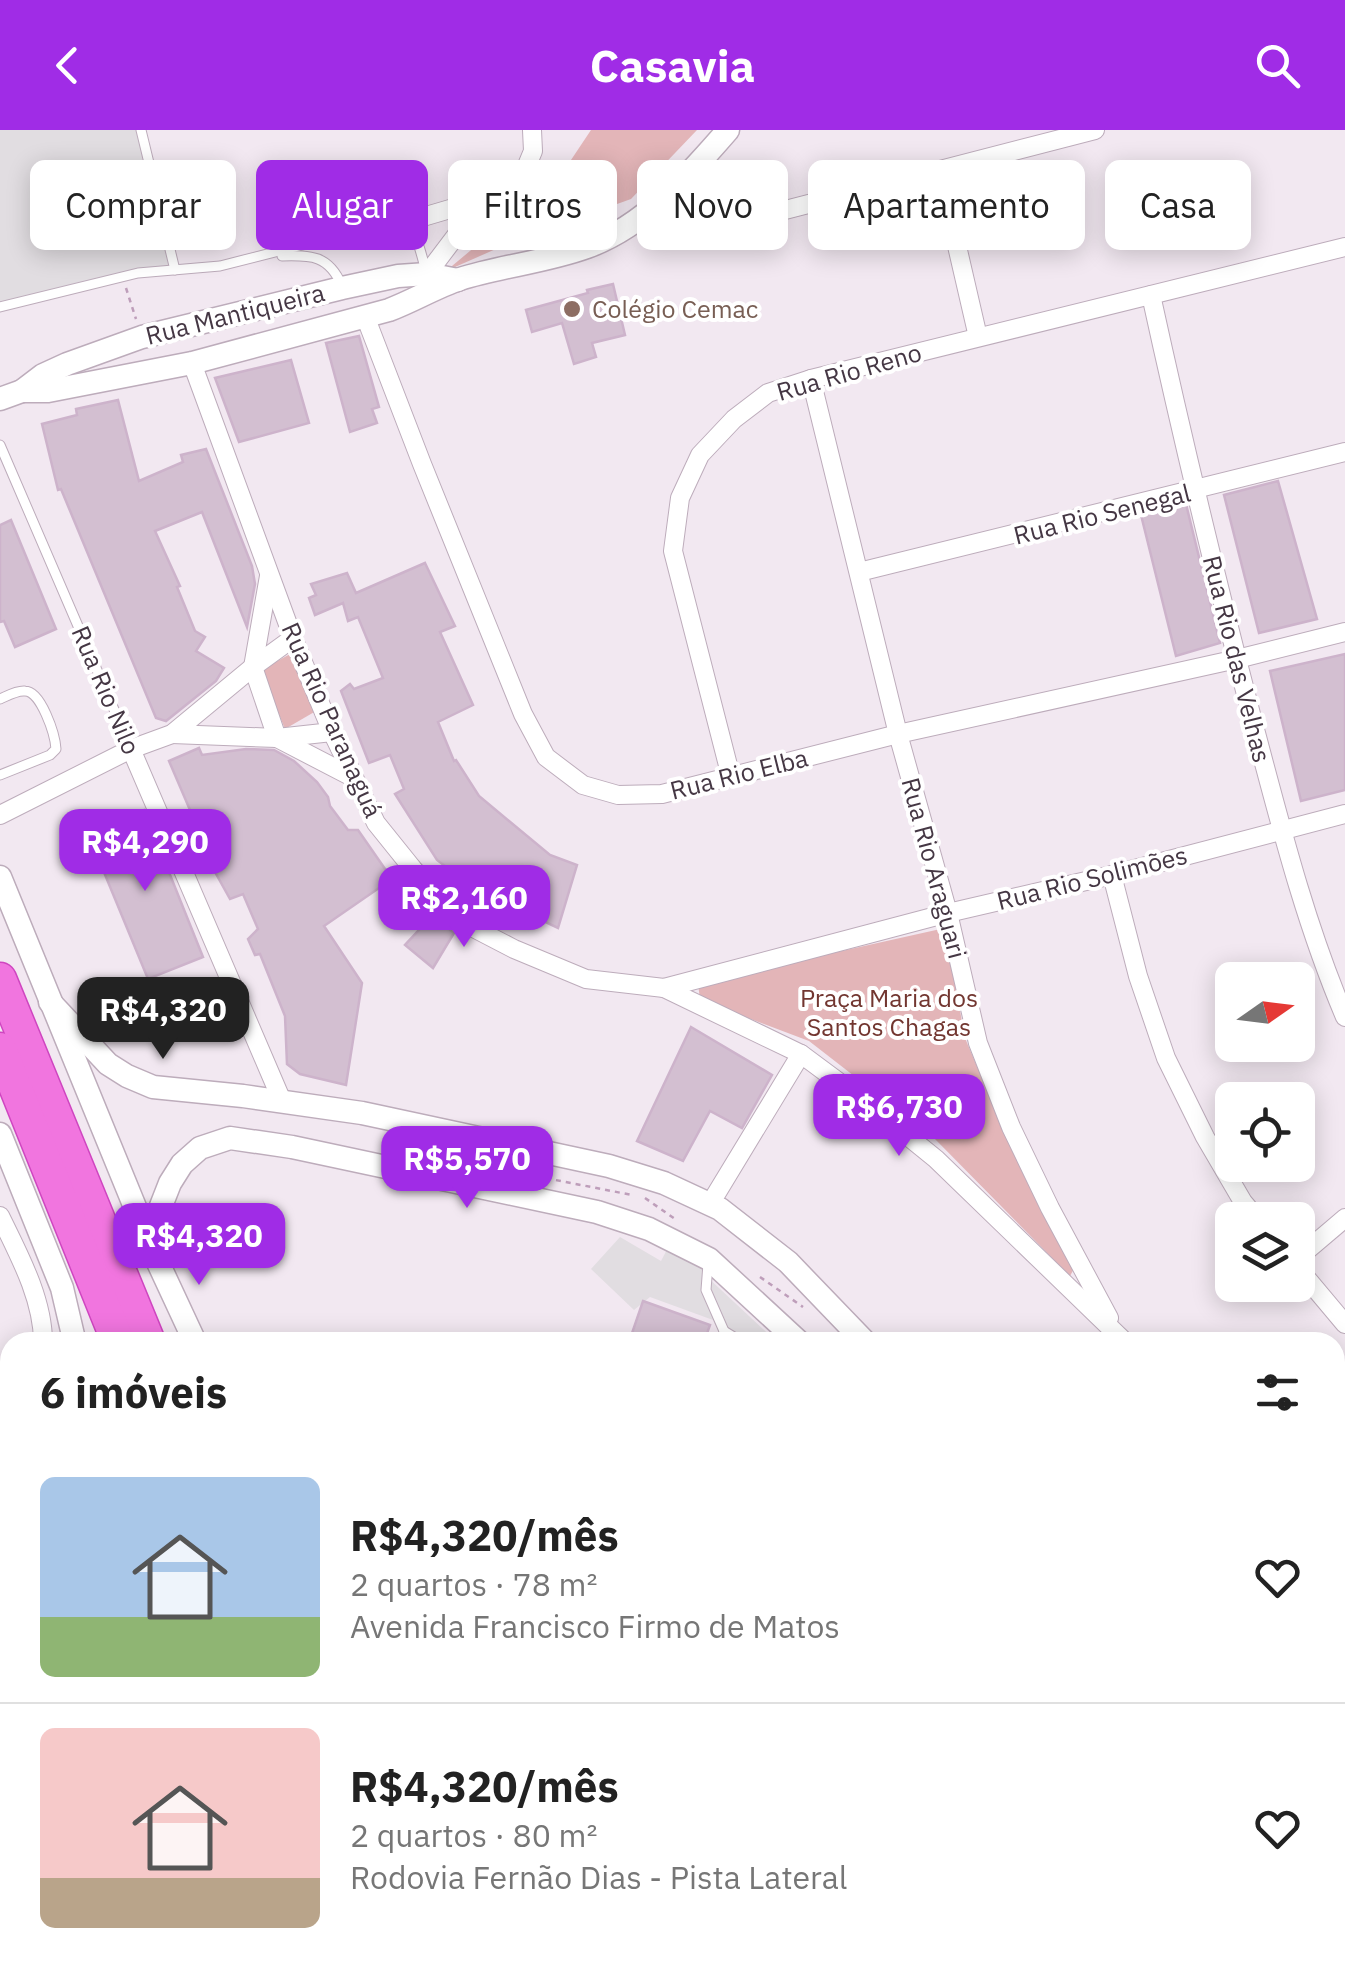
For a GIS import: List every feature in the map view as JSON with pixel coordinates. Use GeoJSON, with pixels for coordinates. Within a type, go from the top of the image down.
{"type":"FeatureCollection","features":[{"type":"Feature","properties":{"kind":"highway"},"geometry":{"type":"LineString","coordinates":[[0,979],[144,1332]]}},
{"type":"Feature","properties":{"kind":"highway"},"geometry":{"type":"LineString","coordinates":[[0,1049],[114,1332]]}},
{"type":"Feature","properties":{"kind":"highway"},"geometry":{"type":"LineString","coordinates":[[0,1110],[16,1128],[82,1272],[99,1294]]}},
{"type":"Feature","properties":{"kind":"street"},"geometry":{"type":"LineString","coordinates":[[530,160],[532,130]]}},
{"type":"Feature","properties":{"kind":"street","name":"Rua Mantiqueira"},"geometry":{"type":"LineString","coordinates":[[11,395],[192,363],[366,316],[416,300],[458,280],[588,247],[635,220],[684,181],[728,130]]}},
{"type":"Feature","properties":{"kind":"street"},"geometry":{"type":"LineString","coordinates":[[635,220],[669,231],[704,231],[1095,130]]}},
{"type":"Feature","properties":{"kind":"street"},"geometry":{"type":"LineString","coordinates":[[416,300],[427,274],[448,247]]}},
{"type":"Feature","properties":{"kind":"street","name":"Rua Rio Reno"},"geometry":{"type":"LineString","coordinates":[[732,777],[673,551],[680,498],[700,455],[734,418],[768,394],[811,379],[1345,247]]}},
{"type":"Feature","properties":{"kind":"street"},"geometry":{"type":"LineString","coordinates":[[958,250],[978,336]]}},
{"type":"Feature","properties":{"kind":"street","name":"Rua Mantiqueira"},"geometry":{"type":"LineString","coordinates":[[11,395],[90,355],[142,337],[412,274],[458,280]]}},
{"type":"Feature","properties":{"kind":"street","name":"Rua Rio das Velhas"},"geometry":{"type":"LineString","coordinates":[[1151,295],[1194,491],[1282,830],[1326,972],[1345,1017]]}},
{"type":"Feature","properties":{"kind":"street","name":"Rua Rio Elba"},"geometry":{"type":"LineString","coordinates":[[366,316],[523,714],[546,757],[582,785],[618,795],[662,794],[898,734],[1345,632]]}},
{"type":"Feature","properties":{"kind":"street"},"geometry":{"type":"LineString","coordinates":[[90,355],[91,375],[96,382]]}},
{"type":"Feature","properties":{"kind":"street","name":"Rua Rio Paranaguá"},"geometry":{"type":"LineString","coordinates":[[192,363],[294,638],[354,778],[376,822],[462,922],[586,979],[664,988],[801,1054],[936,1159],[1115,1332]]}},
{"type":"Feature","properties":{"kind":"street","name":"Rua Rio Araguari"},"geometry":{"type":"LineString","coordinates":[[811,379],[978,1043],[1010,1127],[1118,1332]]}},
{"type":"Feature","properties":{"kind":"street","name":"Rua Rio Senegal"},"geometry":{"type":"LineString","coordinates":[[859,572],[1345,452]]}},
{"type":"Feature","properties":{"kind":"street"},"geometry":{"type":"LineString","coordinates":[[269,572],[253,668],[277,738],[354,778]]}},
{"type":"Feature","properties":{"kind":"street"},"geometry":{"type":"LineString","coordinates":[[0,815],[131,748],[172,734],[294,638]]}},
{"type":"Feature","properties":{"kind":"street"},"geometry":{"type":"LineString","coordinates":[[172,734],[277,738],[332,732]]}},
{"type":"Feature","properties":{"kind":"street","name":"Rua Rio Nilo"},"geometry":{"type":"LineString","coordinates":[[131,748],[282,1101]]}},
{"type":"Feature","properties":{"kind":"street","name":"Rua Rio Solimões"},"geometry":{"type":"LineString","coordinates":[[664,988],[1345,814]]}},
{"type":"Feature","properties":{"kind":"street"},"geometry":{"type":"LineString","coordinates":[[1112,875],[1138,976],[1166,1058],[1243,1202]]}},
{"type":"Feature","properties":{"kind":"street"},"geometry":{"type":"LineString","coordinates":[[0,877],[155,1256],[190,1332]]}},
{"type":"Feature","properties":{"kind":"street"},"geometry":{"type":"LineString","coordinates":[[50,1002],[108,1064],[153,1088],[362,1112],[609,1166],[664,1183],[720,1208],[788,1262],[855,1332]]}},
{"type":"Feature","properties":{"kind":"street"},"geometry":{"type":"LineString","coordinates":[[710,1204],[801,1054]]}},
{"type":"Feature","properties":{"kind":"street"},"geometry":{"type":"LineString","coordinates":[[0,1134],[62,1288],[73,1332]]}},
{"type":"Feature","properties":{"kind":"street"},"geometry":{"type":"LineString","coordinates":[[155,1256],[161,1206],[182,1164],[200,1148],[230,1138],[292,1147],[598,1212],[650,1229],[708,1259],[789,1332]]}},
{"type":"Feature","properties":{"kind":"street"},"geometry":{"type":"LineString","coordinates":[[414,1174],[407,1151],[411,1142],[424,1138],[482,1140]]}},
{"type":"Feature","properties":{"kind":"street"},"geometry":{"type":"LineString","coordinates":[[0,1216],[9,1254],[43,1321],[43,1332]]}},
{"type":"Feature","properties":{"kind":"street"},"geometry":{"type":"LineString","coordinates":[[1315,1244],[1345,1218]]}},
{"type":"Feature","properties":{"kind":"street"},"geometry":{"type":"LineString","coordinates":[[1315,1288],[1345,1324]]}},
{"type":"Feature","properties":{"kind":"lane"},"geometry":{"type":"LineString","coordinates":[[142,130],[176,270]]}},
{"type":"Feature","properties":{"kind":"lane"},"geometry":{"type":"LineString","coordinates":[[0,305],[138,274],[220,266],[287,250]]}},
{"type":"Feature","properties":{"kind":"lane"},"geometry":{"type":"LineString","coordinates":[[419,250],[427,274]]}},
{"type":"Feature","properties":{"kind":"lane"},"geometry":{"type":"LineString","coordinates":[[264,256],[310,255],[330,266],[342,288]]}},
{"type":"Feature","properties":{"kind":"lane","name":"Rua Rio Nilo"},"geometry":{"type":"LineString","coordinates":[[0,445],[131,748]]}},
{"type":"Feature","properties":{"kind":"lane"},"geometry":{"type":"LineString","coordinates":[[0,699],[28,690],[38,696],[56,749],[0,775]]}},
{"type":"Feature","properties":{"kind":"lane"},"geometry":{"type":"LineString","coordinates":[[708,1259],[706,1290],[724,1331]]}},
{"type":"Feature","properties":{"kind":"path"},"geometry":{"type":"LineString","coordinates":[[122,278],[142,337]]}},
{"type":"Feature","properties":{"kind":"green space"},"geometry":{"type":"Polygon","coordinates":[[[591,130],[697,130],[668,160],[637,160],[637,193],[617,204],[617,160],[571,160],[591,130]]]}},
{"type":"Feature","properties":{"kind":"green space"},"geometry":{"type":"Polygon","coordinates":[[[471,250],[494,250],[446,271],[471,250]]]}},
{"type":"Feature","properties":{"kind":"green space"},"geometry":{"type":"Polygon","coordinates":[[[292,653],[316,711],[285,729],[261,670],[292,653]]]}},
{"type":"Feature","properties":{"kind":"green space","name":"Praça Maria dos Santos Chagas"},"geometry":{"type":"Polygon","coordinates":[[[945,928],[965,1038],[1008,1140],[1076,1265],[1070,1276],[934,1138],[809,1041],[700,1000],[698,983],[945,928]]]}},
{"type":"Feature","properties":{"kind":"shaded area"},"geometry":{"type":"Polygon","coordinates":[[[0,130],[141,130],[149,160],[30,160],[30,250],[172,250],[176,264],[0,303],[0,130]]]}},
{"type":"Feature","properties":{"kind":"shaded area"},"geometry":{"type":"Polygon","coordinates":[[[620,1237],[661,1261],[672,1240],[709,1259],[704,1274],[766,1332],[718,1332],[713,1320],[650,1297],[634,1310],[591,1269],[620,1237]]]}},
{"type":"Feature","properties":{"kind":"building"},"geometry":{"type":"Polygon","coordinates":[[[613,284],[625,335],[592,343],[596,357],[574,364],[562,323],[532,332],[526,310],[613,284]]]}},
{"type":"Feature","properties":{"kind":"building"},"geometry":{"type":"Polygon","coordinates":[[[359,336],[379,407],[372,409],[377,423],[350,432],[326,343],[359,336]]]}},
{"type":"Feature","properties":{"kind":"building"},"geometry":{"type":"Polygon","coordinates":[[[291,360],[309,423],[239,442],[215,378],[291,360]]]}},
{"type":"Feature","properties":{"kind":"building"},"geometry":{"type":"Polygon","coordinates":[[[118,400],[139,481],[183,462],[181,455],[206,449],[252,566],[255,584],[247,627],[202,512],[155,531],[195,631],[205,637],[196,651],[224,668],[216,681],[166,721],[156,718],[61,489],[58,490],[42,424],[77,415],[76,409],[118,400]]]}},
{"type":"Feature","properties":{"kind":"building"},"geometry":{"type":"Polygon","coordinates":[[[1278,481],[1317,619],[1259,633],[1224,495],[1278,481]]]}},
{"type":"Feature","properties":{"kind":"building"},"geometry":{"type":"Polygon","coordinates":[[[1186,504],[1220,643],[1176,656],[1141,515],[1186,504]]]}},
{"type":"Feature","properties":{"kind":"building"},"geometry":{"type":"Polygon","coordinates":[[[11,520],[56,629],[15,647],[4,621],[0,622],[0,525],[11,520]]]}},
{"type":"Feature","properties":{"kind":"building"},"geometry":{"type":"Polygon","coordinates":[[[425,563],[455,626],[440,632],[473,705],[438,722],[454,761],[479,796],[550,855],[577,865],[558,928],[503,902],[500,908],[437,860],[395,794],[404,789],[390,755],[369,763],[341,691],[350,684],[354,689],[383,678],[358,617],[348,621],[343,603],[315,615],[309,598],[316,595],[311,584],[347,573],[356,593],[425,563]]]}},
{"type":"Feature","properties":{"kind":"building"},"geometry":{"type":"Polygon","coordinates":[[[1345,654],[1345,790],[1301,801],[1270,671],[1345,654]]]}},
{"type":"Feature","properties":{"kind":"building"},"geometry":{"type":"Polygon","coordinates":[[[199,748],[202,755],[274,750],[294,761],[317,782],[348,830],[358,830],[392,879],[324,926],[362,983],[346,1085],[300,1074],[287,1064],[285,1016],[260,954],[255,955],[248,939],[258,929],[243,894],[230,899],[210,863],[218,858],[204,822],[196,824],[169,761],[199,748]]]}},
{"type":"Feature","properties":{"kind":"building"},"geometry":{"type":"Polygon","coordinates":[[[144,810],[203,957],[148,979],[87,831],[144,810]]]}},
{"type":"Feature","properties":{"kind":"building"},"geometry":{"type":"Polygon","coordinates":[[[432,916],[454,933],[433,968],[405,945],[432,916]]]}},
{"type":"Feature","properties":{"kind":"building"},"geometry":{"type":"Polygon","coordinates":[[[691,1027],[772,1075],[742,1128],[710,1111],[683,1161],[637,1141],[691,1027]]]}},
{"type":"Feature","properties":{"kind":"building"},"geometry":{"type":"Polygon","coordinates":[[[643,1301],[710,1325],[708,1332],[632,1332],[643,1301]]]}},
{"type":"Feature","properties":{"kind":"place","name":"Colégio Cemac"},"geometry":{"type":"Point","coordinates":[572,309]}}]}
